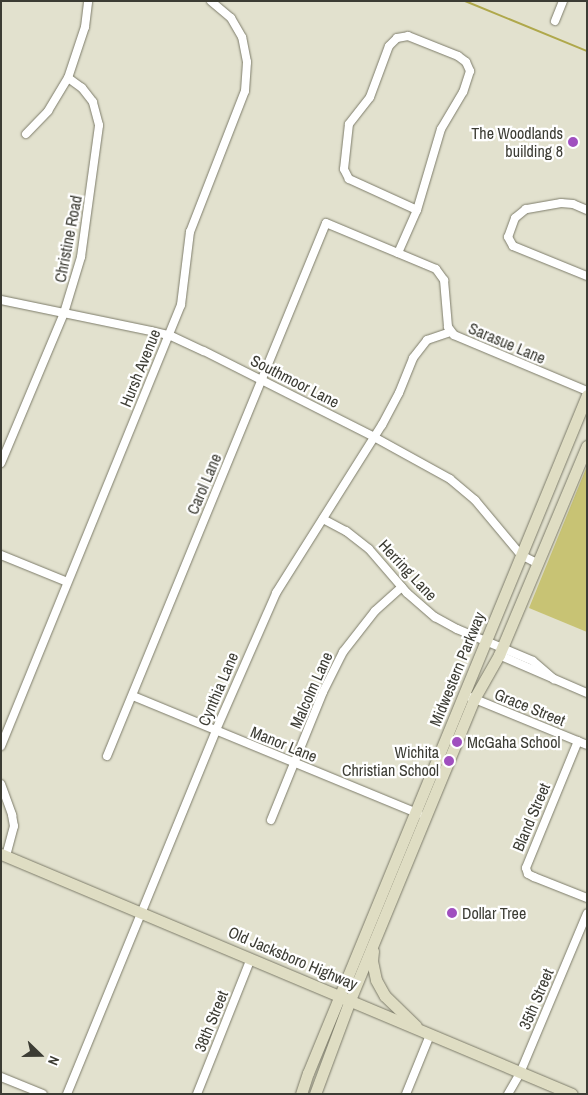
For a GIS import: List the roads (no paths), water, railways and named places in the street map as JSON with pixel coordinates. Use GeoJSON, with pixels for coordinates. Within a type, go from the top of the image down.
{"type":"FeatureCollection","features":[{"type":"Feature","properties":{"kind":"main road","name":"Midwestern Parkway"},"geometry":{"type":"LineString","coordinates":[[301,1094],[345,998],[469,697],[486,640],[587,395]]}},
{"type":"Feature","properties":{"kind":"main road","name":"Midwestern Parkway"},"geometry":{"type":"LineString","coordinates":[[469,697],[501,651],[587,446]]}},
{"type":"Feature","properties":{"kind":"main road","name":"Midwestern Parkway"},"geometry":{"type":"LineString","coordinates":[[315,1094],[345,998],[374,942],[420,815]]}},
{"type":"Feature","properties":{"kind":"main road","name":"Old Jacksboro Highway"},"geometry":{"type":"LineString","coordinates":[[4,855],[572,1094]]}},
{"type":"Feature","properties":{"kind":"main road"},"geometry":{"type":"LineString","coordinates":[[374,942],[372,961],[376,980],[385,996],[427,1034]]}},
{"type":"Feature","properties":{"kind":"street"},"geometry":{"type":"LineString","coordinates":[[26,134],[51,106],[68,78],[85,27],[88,1]]}},
{"type":"Feature","properties":{"kind":"street","name":"Hursh Avenue"},"geometry":{"type":"LineString","coordinates":[[1,746],[169,335],[183,295],[190,232],[245,91],[247,62],[242,37],[231,18],[211,1]]}},
{"type":"Feature","properties":{"kind":"street"},"geometry":{"type":"LineString","coordinates":[[555,21],[563,1]]}},
{"type":"Feature","properties":{"kind":"street"},"geometry":{"type":"LineString","coordinates":[[398,253],[416,210],[441,128],[463,92],[470,71],[466,62],[453,53],[408,36],[403,36],[397,38],[390,46],[370,97],[347,129],[344,169],[349,179],[416,210]]}},
{"type":"Feature","properties":{"kind":"street","name":"Christine Road"},"geometry":{"type":"LineString","coordinates":[[1,463],[64,313],[81,257],[99,125],[93,102],[82,88],[68,78]]}},
{"type":"Feature","properties":{"kind":"street"},"geometry":{"type":"LineString","coordinates":[[587,210],[573,204],[561,203],[526,210],[516,218],[508,237],[513,246],[587,276]]}},
{"type":"Feature","properties":{"kind":"street","name":"Sarasue Lane"},"geometry":{"type":"LineString","coordinates":[[326,223],[432,267],[441,273],[446,286],[447,321],[450,332],[461,339],[587,391]]}},
{"type":"Feature","properties":{"kind":"street","name":"Carol Lane"},"geometry":{"type":"LineString","coordinates":[[107,756],[326,223]]}},
{"type":"Feature","properties":{"kind":"street","name":"Southmoor Lane"},"geometry":{"type":"LineString","coordinates":[[1,300],[169,335],[261,380],[374,437],[450,479],[475,500],[522,555],[537,563]]}},
{"type":"Feature","properties":{"kind":"street","name":"Cynthia Lane"},"geometry":{"type":"LineString","coordinates":[[67,1094],[216,730],[276,593],[393,406],[413,358],[420,347],[427,340],[450,332]]}},
{"type":"Feature","properties":{"kind":"street","name":"Herring Lane"},"geometry":{"type":"LineString","coordinates":[[323,519],[346,531],[369,549],[402,588],[435,617],[457,629],[486,640],[501,651],[554,679],[587,693]]}},
{"type":"Feature","properties":{"kind":"street"},"geometry":{"type":"LineString","coordinates":[[1,555],[67,582]]}},
{"type":"Feature","properties":{"kind":"street","name":"Malcolm Lane"},"geometry":{"type":"LineString","coordinates":[[271,820],[324,692],[343,652],[375,611],[402,588]]}},
{"type":"Feature","properties":{"kind":"street","name":"Manor Lane"},"geometry":{"type":"LineString","coordinates":[[133,696],[420,815]]}},
{"type":"Feature","properties":{"kind":"street","name":"Grace Street"},"geometry":{"type":"LineString","coordinates":[[469,697],[587,744]]}},
{"type":"Feature","properties":{"kind":"street","name":"Bland Street"},"geometry":{"type":"LineString","coordinates":[[578,741],[526,868],[528,874],[534,878],[587,898]]}},
{"type":"Feature","properties":{"kind":"street"},"geometry":{"type":"LineString","coordinates":[[1,784],[14,826],[4,855]]}},
{"type":"Feature","properties":{"kind":"street","name":"35th Street"},"geometry":{"type":"LineString","coordinates":[[508,1094],[520,1073],[587,914]]}},
{"type":"Feature","properties":{"kind":"street","name":"38th Street"},"geometry":{"type":"LineString","coordinates":[[197,1094],[252,958]]}},
{"type":"Feature","properties":{"kind":"street"},"geometry":{"type":"LineString","coordinates":[[406,1094],[427,1034]]}},
{"type":"Feature","properties":{"kind":"street"},"geometry":{"type":"LineString","coordinates":[[1,1078],[43,1094]]}},
{"type":"Feature","properties":{"kind":"waterway"},"geometry":{"type":"LineString","coordinates":[[465,1],[587,51]]}},
{"type":"Feature","properties":{"kind":"place","name":"The Woodlands building 8"},"geometry":{"type":"Point","coordinates":[573,142]}},
{"type":"Feature","properties":{"kind":"place","name":"McGaha School"},"geometry":{"type":"Point","coordinates":[457,742]}},
{"type":"Feature","properties":{"kind":"place","name":"Wichita Christian School"},"geometry":{"type":"Point","coordinates":[449,761]}},
{"type":"Feature","properties":{"kind":"place","name":"Dollar Tree"},"geometry":{"type":"Point","coordinates":[452,913]}}]}
